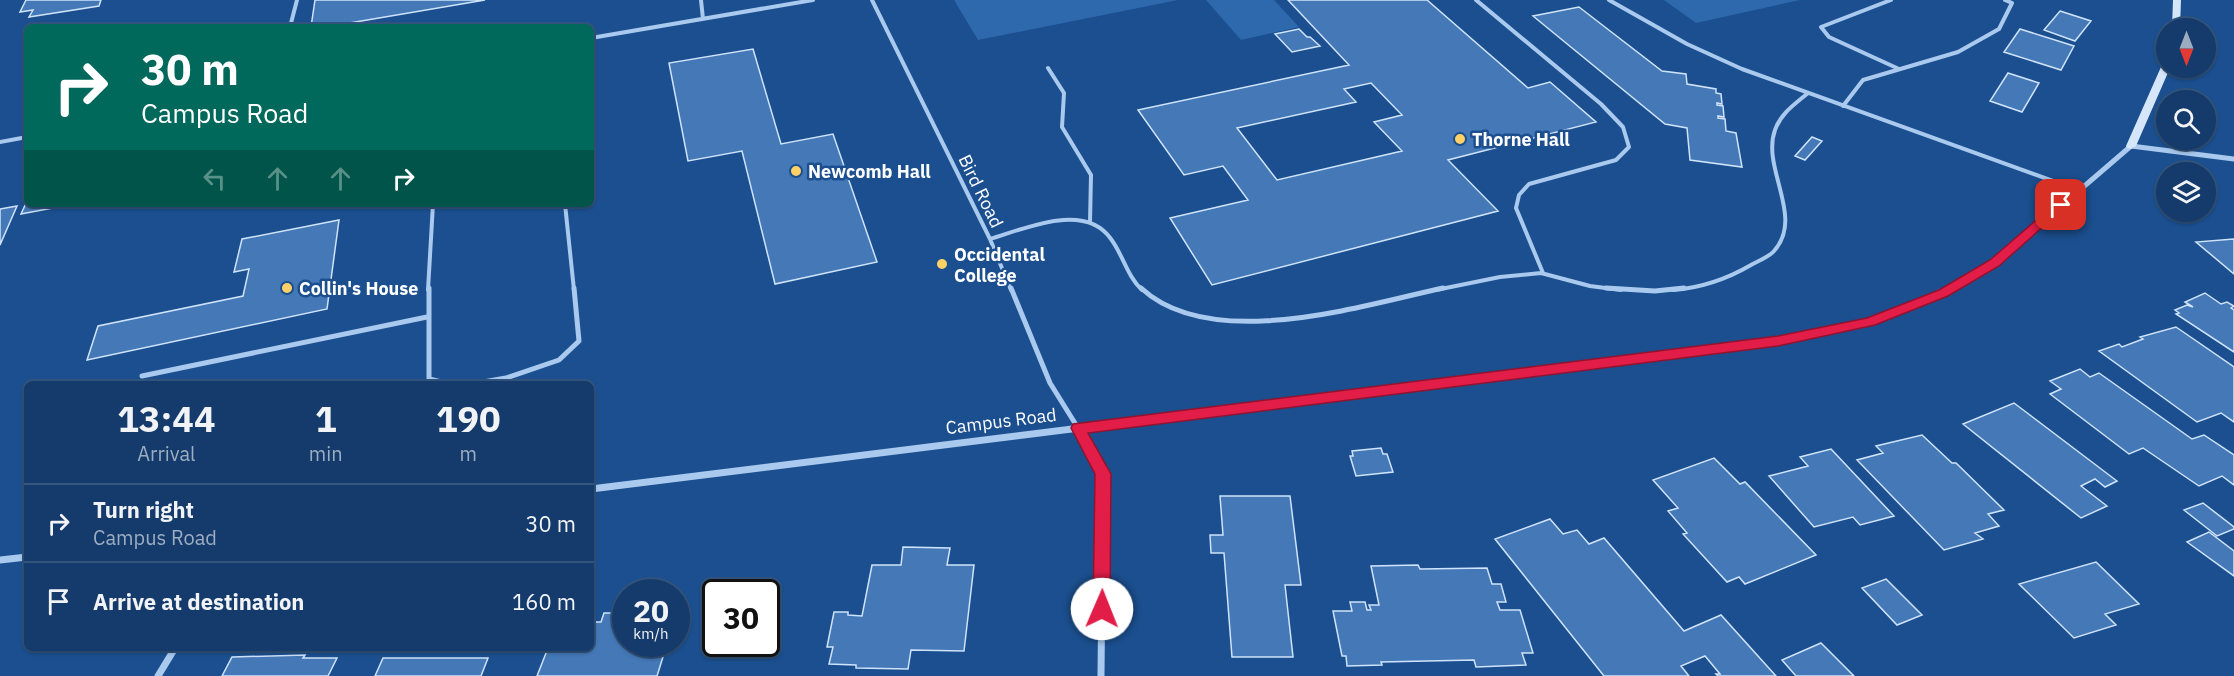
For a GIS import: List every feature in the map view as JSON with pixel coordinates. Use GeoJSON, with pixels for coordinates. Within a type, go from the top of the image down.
{"type":"FeatureCollection","features":[{"type":"Feature","properties":{"kind":"street"},"geometry":{"type":"LineString","coordinates":[[2176,18],[2177,0]]}},
{"type":"Feature","properties":{"kind":"street","name":"Campus Road"},"geometry":{"type":"LineString","coordinates":[[594,489],[1778,341],[1870,322],[1944,293],[1995,263],[2131,146],[2161,78]]}},
{"type":"Feature","properties":{"kind":"street"},"geometry":{"type":"LineString","coordinates":[[2131,146],[2234,159]]}},
{"type":"Feature","properties":{"kind":"street"},"geometry":{"type":"LineString","coordinates":[[1078,428],[1103,474],[1101,676]]}},
{"type":"Feature","properties":{"kind":"street"},"geometry":{"type":"LineString","coordinates":[[0,560],[24,557]]}},
{"type":"Feature","properties":{"kind":"street"},"geometry":{"type":"LineString","coordinates":[[158,676],[173,651]]}},
{"type":"Feature","properties":{"kind":"lane"},"geometry":{"type":"LineString","coordinates":[[291,24],[297,0]]}},
{"type":"Feature","properties":{"kind":"lane"},"geometry":{"type":"LineString","coordinates":[[701,0],[703,18]]}},
{"type":"Feature","properties":{"kind":"lane"},"geometry":{"type":"LineString","coordinates":[[594,37],[813,0]]}},
{"type":"Feature","properties":{"kind":"lane","name":"Bird Road"},"geometry":{"type":"LineString","coordinates":[[872,0],[990,239],[1050,383],[1078,428]]}},
{"type":"Feature","properties":{"kind":"lane"},"geometry":{"type":"LineString","coordinates":[[1476,0],[1601,104],[1623,127],[1629,147],[1616,160],[1529,184],[1519,195],[1516,208],[1543,273]]}},
{"type":"Feature","properties":{"kind":"lane"},"geometry":{"type":"LineString","coordinates":[[1609,0],[1696,48],[1742,69],[2078,190]]}},
{"type":"Feature","properties":{"kind":"lane"},"geometry":{"type":"LineString","coordinates":[[1891,0],[1821,27],[1828,37],[1899,69]]}},
{"type":"Feature","properties":{"kind":"lane"},"geometry":{"type":"LineString","coordinates":[[1843,106],[1863,80],[1958,52],[1999,29],[2012,3],[2005,0]]}},
{"type":"Feature","properties":{"kind":"lane"},"geometry":{"type":"LineString","coordinates":[[1048,68],[1064,93],[1062,127],[1091,175],[1090,222]]}},
{"type":"Feature","properties":{"kind":"lane"},"geometry":{"type":"LineString","coordinates":[[990,239],[1065,221],[1090,222],[1108,234],[1138,286],[1158,301],[1186,314],[1210,319],[1248,321],[1306,317],[1507,276],[1543,273],[1621,291],[1674,291],[1739,275],[1775,249],[1787,225],[1771,147],[1780,118],[1808,93]]}},
{"type":"Feature","properties":{"kind":"lane"},"geometry":{"type":"LineString","coordinates":[[0,142],[24,138]]}},
{"type":"Feature","properties":{"kind":"lane"},"geometry":{"type":"LineString","coordinates":[[433,207],[427,317],[429,379],[437,381]]}},
{"type":"Feature","properties":{"kind":"lane"},"geometry":{"type":"LineString","coordinates":[[506,381],[559,360],[579,341],[565,207]]}},
{"type":"Feature","properties":{"kind":"lane"},"geometry":{"type":"LineString","coordinates":[[142,376],[427,317]]}},
{"type":"Feature","properties":{"kind":"shaded area"},"geometry":{"type":"Polygon","coordinates":[[[954,0],[1178,0],[978,40],[954,0]]]}},
{"type":"Feature","properties":{"kind":"shaded area"},"geometry":{"type":"Polygon","coordinates":[[[1206,0],[1274,0],[1299,27],[1241,40],[1206,0]]]}},
{"type":"Feature","properties":{"kind":"shaded area"},"geometry":{"type":"Polygon","coordinates":[[[1664,0],[1800,0],[1696,23],[1664,0]]]}},
{"type":"Feature","properties":{"kind":"building"},"geometry":{"type":"Polygon","coordinates":[[[26,0],[101,0],[99,6],[29,17],[33,10],[20,12],[26,0]]]}},
{"type":"Feature","properties":{"kind":"building"},"geometry":{"type":"Polygon","coordinates":[[[315,0],[485,0],[344,24],[311,24],[315,0]]]}},
{"type":"Feature","properties":{"kind":"building","name":"Thorne Hall"},"geometry":{"type":"Polygon","coordinates":[[[1288,0],[1427,0],[1528,88],[1550,82],[1596,122],[1448,160],[1498,211],[1212,285],[1170,218],[1248,200],[1223,166],[1184,175],[1138,110],[1349,65],[1288,0]],[[1371,83],[1344,89],[1356,102],[1237,128],[1277,180],[1402,151],[1374,122],[1402,115],[1371,83]]]}},
{"type":"Feature","properties":{"kind":"building"},"geometry":{"type":"Polygon","coordinates":[[[1579,7],[1662,71],[1686,74],[1687,84],[1716,89],[1716,93],[1721,94],[1722,104],[1717,103],[1717,105],[1723,106],[1724,117],[1718,116],[1718,118],[1725,119],[1726,131],[1736,133],[1742,167],[1690,160],[1687,128],[1665,124],[1533,16],[1579,7]]]}},
{"type":"Feature","properties":{"kind":"building"},"geometry":{"type":"Polygon","coordinates":[[[2060,11],[2091,21],[2075,41],[2044,30],[2060,11]]]}},
{"type":"Feature","properties":{"kind":"building"},"geometry":{"type":"Polygon","coordinates":[[[1299,29],[1320,46],[1292,52],[1275,34],[1299,29]]]}},
{"type":"Feature","properties":{"kind":"building"},"geometry":{"type":"Polygon","coordinates":[[[2020,29],[2074,46],[2061,70],[2004,52],[2020,29]]]}},
{"type":"Feature","properties":{"kind":"building","name":"Newcomb Hall"},"geometry":{"type":"Polygon","coordinates":[[[753,49],[781,144],[833,134],[877,262],[775,284],[742,151],[688,161],[669,63],[753,49]]]}},
{"type":"Feature","properties":{"kind":"building"},"geometry":{"type":"Polygon","coordinates":[[[2008,73],[2039,83],[2022,112],[1990,101],[2008,73]]]}},
{"type":"Feature","properties":{"kind":"building"},"geometry":{"type":"Polygon","coordinates":[[[1812,137],[1822,141],[1805,160],[1795,156],[1812,137]]]}},
{"type":"Feature","properties":{"kind":"building"},"geometry":{"type":"Polygon","coordinates":[[[17,206],[0,245],[0,209],[17,206]]]}},
{"type":"Feature","properties":{"kind":"building"},"geometry":{"type":"Polygon","coordinates":[[[24,207],[58,207],[21,214],[24,207]]]}},
{"type":"Feature","properties":{"kind":"building","name":"Collin's House"},"geometry":{"type":"Polygon","coordinates":[[[339,220],[327,309],[87,360],[98,326],[243,296],[249,269],[234,272],[242,239],[339,220]]]}},
{"type":"Feature","properties":{"kind":"building"},"geometry":{"type":"Polygon","coordinates":[[[2234,239],[2234,274],[2196,242],[2234,239]]]}},
{"type":"Feature","properties":{"kind":"building"},"geometry":{"type":"Polygon","coordinates":[[[2205,293],[2221,304],[2227,302],[2234,306],[2231,308],[2234,310],[2234,352],[2176,314],[2179,313],[2175,310],[2187,305],[2193,307],[2185,302],[2205,293]]]}},
{"type":"Feature","properties":{"kind":"building"},"geometry":{"type":"Polygon","coordinates":[[[2176,327],[2234,367],[2234,422],[2221,413],[2197,422],[2099,351],[2119,344],[2122,347],[2143,339],[2140,337],[2176,327]]]}},
{"type":"Feature","properties":{"kind":"building"},"geometry":{"type":"Polygon","coordinates":[[[2080,369],[2090,377],[2099,373],[2192,439],[2204,435],[2234,455],[2234,485],[2222,476],[2199,486],[2143,448],[2129,454],[2050,394],[2061,389],[2050,381],[2080,369]]]}},
{"type":"Feature","properties":{"kind":"building"},"geometry":{"type":"Polygon","coordinates":[[[2014,403],[2117,481],[2105,487],[2095,479],[2081,486],[2107,506],[2081,518],[1963,424],[2014,403]]]}},
{"type":"Feature","properties":{"kind":"building"},"geometry":{"type":"Polygon","coordinates":[[[1922,435],[1952,463],[1956,463],[2004,510],[1988,514],[1999,526],[1975,533],[1983,539],[1944,550],[1857,460],[1883,453],[1876,446],[1922,435]]]}},
{"type":"Feature","properties":{"kind":"building"},"geometry":{"type":"Polygon","coordinates":[[[1381,448],[1383,454],[1387,454],[1393,472],[1356,476],[1350,456],[1353,456],[1352,451],[1381,448]]]}},
{"type":"Feature","properties":{"kind":"building"},"geometry":{"type":"Polygon","coordinates":[[[1831,449],[1894,516],[1860,525],[1853,517],[1814,527],[1769,476],[1808,466],[1800,457],[1831,449]]]}},
{"type":"Feature","properties":{"kind":"building"},"geometry":{"type":"Polygon","coordinates":[[[1714,458],[1740,484],[1745,482],[1816,555],[1745,584],[1739,577],[1727,582],[1683,534],[1687,533],[1668,511],[1678,508],[1653,480],[1714,458]]]}},
{"type":"Feature","properties":{"kind":"building"},"geometry":{"type":"Polygon","coordinates":[[[1220,496],[1290,496],[1301,585],[1285,585],[1293,657],[1232,657],[1224,553],[1211,553],[1210,535],[1223,535],[1220,496]]]}},
{"type":"Feature","properties":{"kind":"building"},"geometry":{"type":"Polygon","coordinates":[[[2203,503],[2234,529],[2217,536],[2184,510],[2203,503]]]}},
{"type":"Feature","properties":{"kind":"building"},"geometry":{"type":"Polygon","coordinates":[[[1550,519],[1563,534],[1577,530],[1589,544],[1604,538],[1684,631],[1721,615],[1776,676],[1718,676],[1716,674],[1720,674],[1705,656],[1681,666],[1689,676],[1604,676],[1495,539],[1550,519]]]}},
{"type":"Feature","properties":{"kind":"building"},"geometry":{"type":"Polygon","coordinates":[[[2209,532],[2234,551],[2234,576],[2187,542],[2209,532]]]}},
{"type":"Feature","properties":{"kind":"building"},"geometry":{"type":"Polygon","coordinates":[[[903,547],[950,548],[947,565],[974,565],[964,651],[911,650],[908,669],[856,668],[856,665],[829,664],[833,647],[827,647],[834,612],[848,612],[848,615],[862,616],[872,565],[901,565],[903,547]]]}},
{"type":"Feature","properties":{"kind":"building"},"geometry":{"type":"Polygon","coordinates":[[[2096,562],[2139,604],[2105,614],[2116,625],[2074,638],[2019,584],[2096,562]]]}},
{"type":"Feature","properties":{"kind":"building"},"geometry":{"type":"Polygon","coordinates":[[[1418,565],[1420,569],[1487,568],[1492,584],[1501,584],[1506,602],[1497,602],[1500,610],[1520,610],[1533,653],[1522,653],[1526,665],[1476,667],[1474,660],[1381,662],[1382,665],[1347,666],[1346,656],[1342,656],[1333,611],[1352,611],[1350,602],[1365,602],[1367,610],[1371,610],[1369,605],[1379,605],[1371,566],[1418,565]]]}},
{"type":"Feature","properties":{"kind":"building"},"geometry":{"type":"Polygon","coordinates":[[[1886,579],[1922,615],[1897,625],[1862,588],[1886,579]]]}},
{"type":"Feature","properties":{"kind":"building"},"geometry":{"type":"Polygon","coordinates":[[[604,613],[612,613],[612,657],[663,657],[657,676],[537,676],[547,651],[594,651],[594,622],[601,622],[604,613]]]}},
{"type":"Feature","properties":{"kind":"building"},"geometry":{"type":"Polygon","coordinates":[[[1821,643],[1854,676],[1796,676],[1782,660],[1821,643]]]}},
{"type":"Feature","properties":{"kind":"building"},"geometry":{"type":"Polygon","coordinates":[[[305,655],[303,658],[337,658],[328,676],[222,676],[232,657],[305,655]]]}},
{"type":"Feature","properties":{"kind":"building"},"geometry":{"type":"Polygon","coordinates":[[[383,658],[488,658],[481,676],[375,676],[383,658]]]}},
{"type":"Feature","properties":{"kind":"place","name":"Thorne Hall"},"geometry":{"type":"Point","coordinates":[1460,139]}},
{"type":"Feature","properties":{"kind":"place","name":"Newcomb Hall"},"geometry":{"type":"Point","coordinates":[796,171]}},
{"type":"Feature","properties":{"kind":"place","name":"Occidental College"},"geometry":{"type":"Point","coordinates":[942,264]}},
{"type":"Feature","properties":{"kind":"place","name":"Collin's House"},"geometry":{"type":"Point","coordinates":[287,288]}},
{"type":"Feature","properties":{"kind":"route"},"geometry":{"type":"LineString","coordinates":[[1102,609],[1103,474],[1078,428],[1778,341],[1870,322],[1944,293],[1995,263],[2061,205]]}}]}
